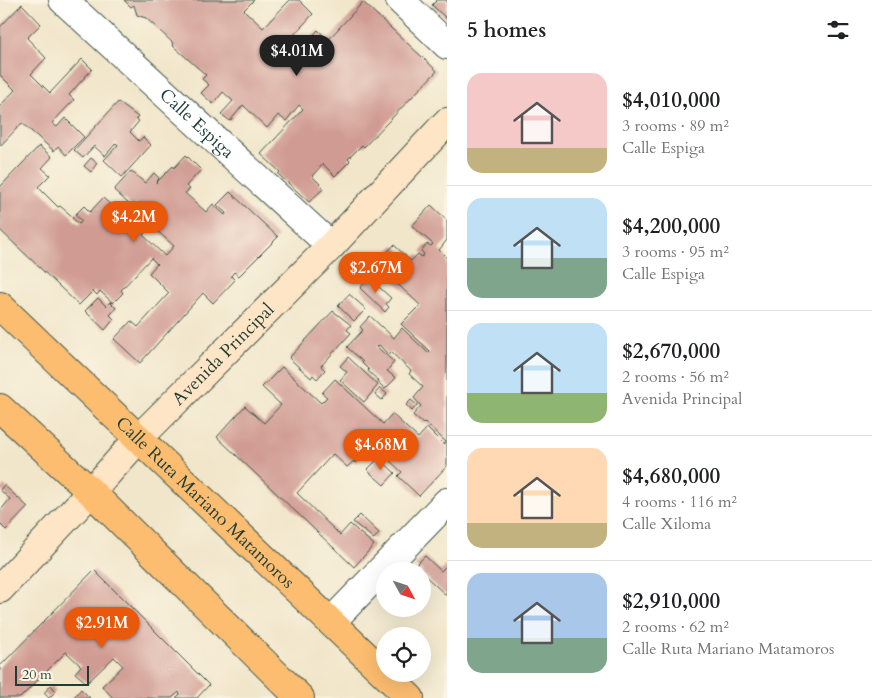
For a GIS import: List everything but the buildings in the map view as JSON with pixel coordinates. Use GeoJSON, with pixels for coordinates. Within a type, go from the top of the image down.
{"type":"FeatureCollection","features":[{"type":"Feature","properties":{"kind":"main road","name":"Calle Ruta Mariano Matamoros"},"geometry":{"type":"LineString","coordinates":[[0,306],[410,698]]}},
{"type":"Feature","properties":{"kind":"main road"},"geometry":{"type":"LineString","coordinates":[[0,408],[90,492],[300,698]]}},
{"type":"Feature","properties":{"kind":"street","name":"Calle Espiga"},"geometry":{"type":"LineString","coordinates":[[63,0],[332,246]]}},
{"type":"Feature","properties":{"kind":"street"},"geometry":{"type":"LineString","coordinates":[[400,0],[447,45]]}},
{"type":"Feature","properties":{"kind":"street","name":"Avenida Principal"},"geometry":{"type":"LineString","coordinates":[[0,589],[139,438],[332,246],[447,122]]}},
{"type":"Feature","properties":{"kind":"street"},"geometry":{"type":"LineString","coordinates":[[331,622],[447,502]]}}]}
